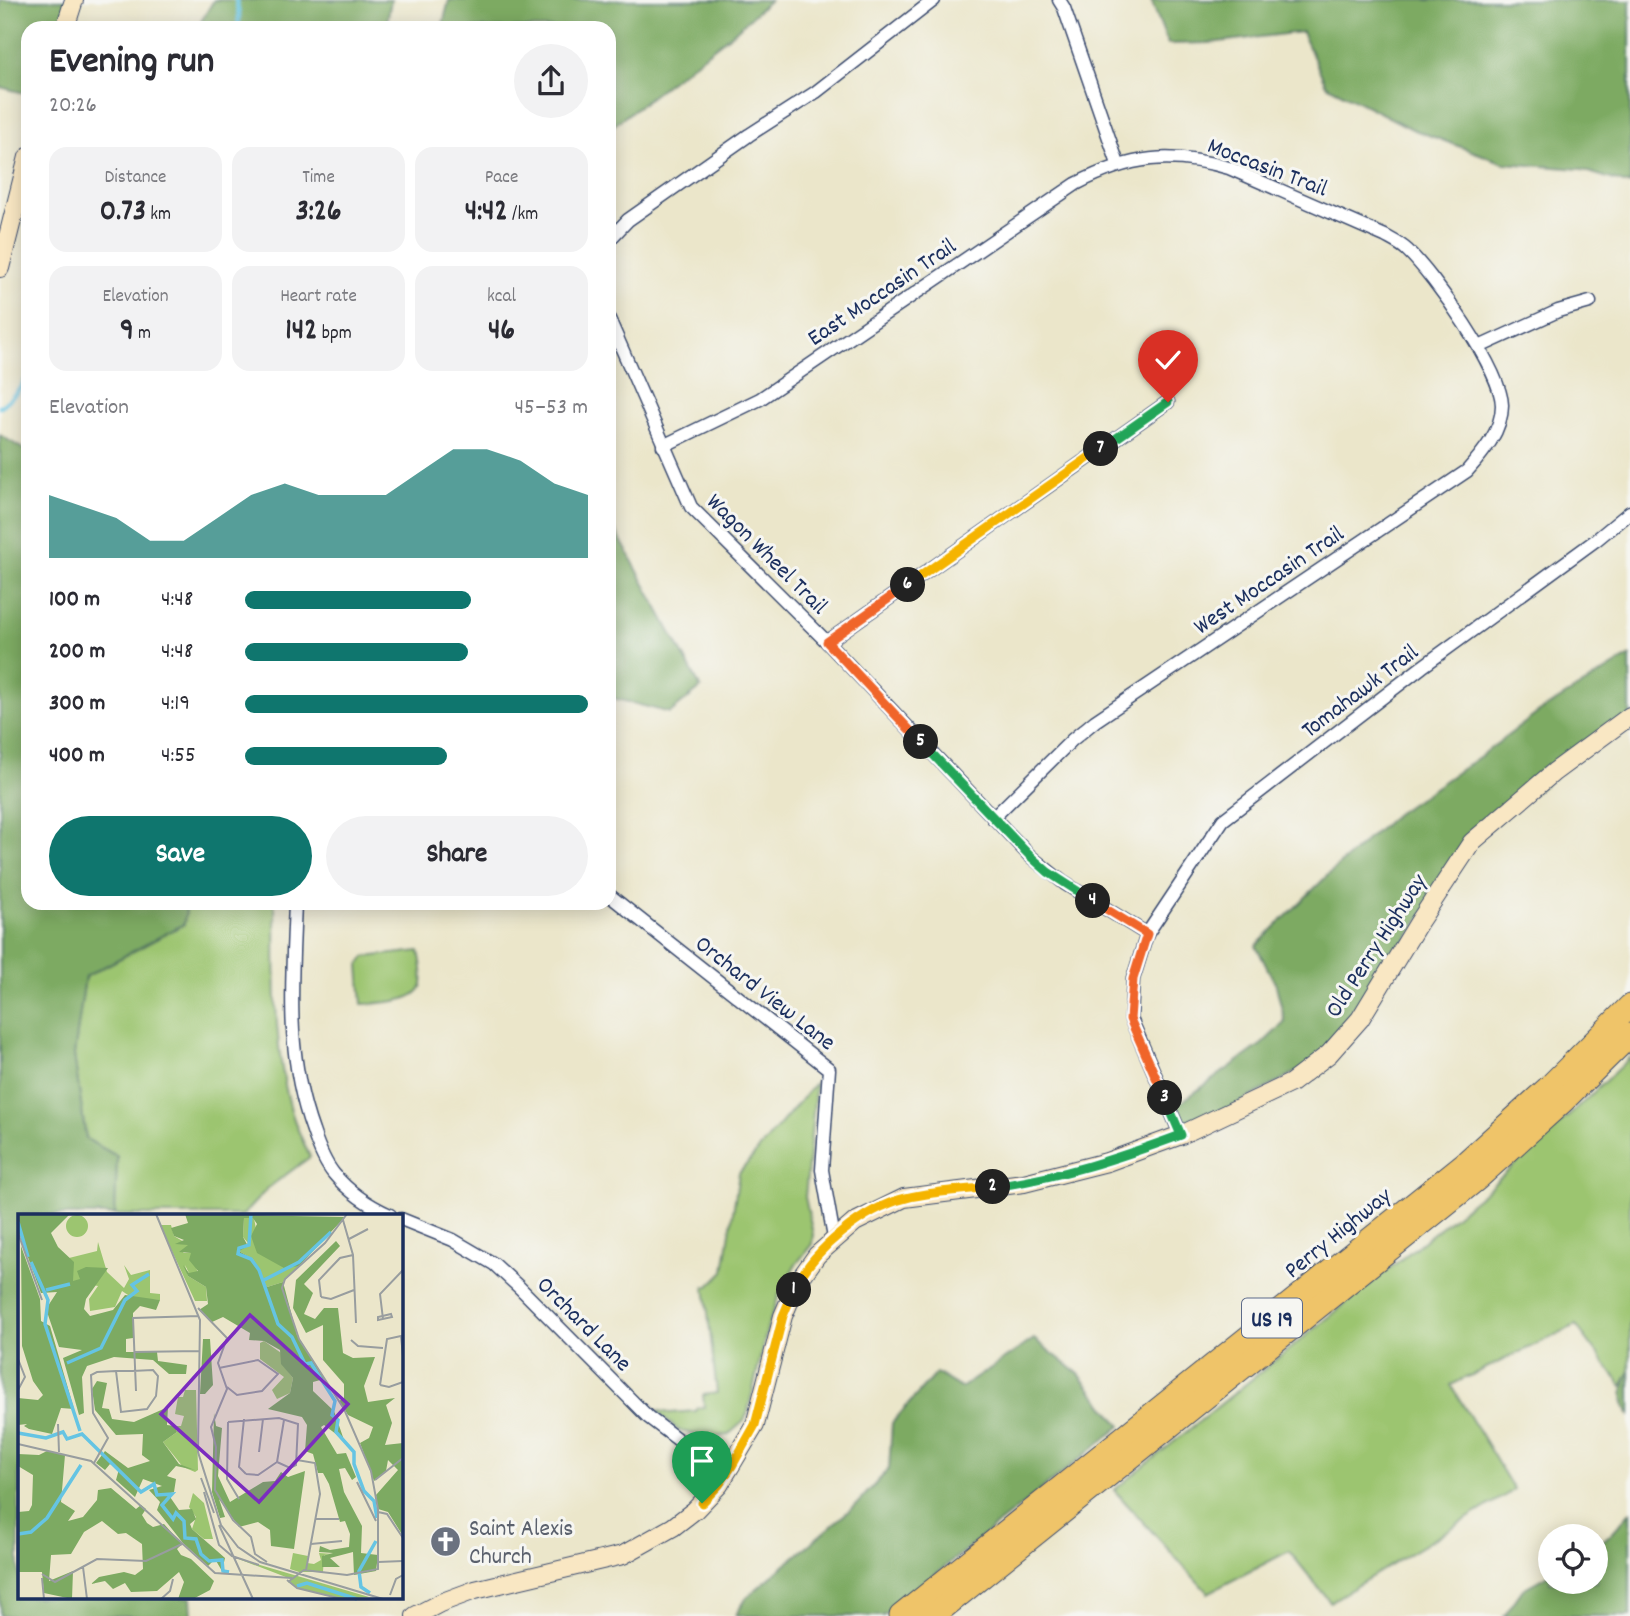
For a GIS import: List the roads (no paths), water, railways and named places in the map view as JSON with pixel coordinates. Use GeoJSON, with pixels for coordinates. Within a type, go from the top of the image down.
{"type":"FeatureCollection","features":[{"type":"Feature","properties":{"kind":"highway","name":"Perry Highway"},"geometry":{"type":"LineString","coordinates":[[901,1616],[1464,1164],[1548,1088],[1630,1006]]}},
{"type":"Feature","properties":{"kind":"highway","name":"Perry Highway"},"geometry":{"type":"LineString","coordinates":[[933,1616],[1468,1186],[1553,1110],[1630,1035]]}},
{"type":"Feature","properties":{"kind":"street"},"geometry":{"type":"LineString","coordinates":[[67,21],[74,0]]}},
{"type":"Feature","properties":{"kind":"street"},"geometry":{"type":"LineString","coordinates":[[616,233],[628,220],[749,135],[816,92],[934,0]]}},
{"type":"Feature","properties":{"kind":"street"},"geometry":{"type":"LineString","coordinates":[[1059,0],[1118,164]]}},
{"type":"Feature","properties":{"kind":"street","name":"Moccasin Trail"},"geometry":{"type":"LineString","coordinates":[[1118,164],[1147,158],[1176,157],[1205,161],[1229,168],[1385,236],[1405,248],[1423,267],[1479,348]]}},
{"type":"Feature","properties":{"kind":"street","name":"East Moccasin Trail"},"geometry":{"type":"LineString","coordinates":[[663,446],[760,399],[1076,184],[1118,164]]}},
{"type":"Feature","properties":{"kind":"street"},"geometry":{"type":"LineString","coordinates":[[0,268],[21,185]]}},
{"type":"Feature","properties":{"kind":"street"},"geometry":{"type":"LineString","coordinates":[[1479,348],[1558,311],[1590,302]]}},
{"type":"Feature","properties":{"kind":"street","name":"Wagon Wheel Trail"},"geometry":{"type":"LineString","coordinates":[[616,335],[691,507],[827,642],[993,818],[1048,872],[1147,934]]}},
{"type":"Feature","properties":{"kind":"street","name":"West Moccasin Trail"},"geometry":{"type":"LineString","coordinates":[[993,818],[1072,740],[1095,722],[1467,471],[1483,453],[1498,426],[1502,405],[1494,376],[1479,348]]}},
{"type":"Feature","properties":{"kind":"street"},"geometry":{"type":"LineString","coordinates":[[827,642],[1168,402]]}},
{"type":"Feature","properties":{"kind":"street","name":"Tomahawk Trail"},"geometry":{"type":"LineString","coordinates":[[1147,934],[1223,820],[1630,512]]}},
{"type":"Feature","properties":{"kind":"street","name":"Old Perry Highway"},"geometry":{"type":"LineString","coordinates":[[415,1616],[439,1603],[475,1590],[623,1555],[673,1527],[695,1510],[719,1485],[755,1425],[783,1316],[797,1283],[817,1255],[855,1222],[904,1198],[1024,1183],[1107,1163],[1181,1135],[1291,1083],[1329,1054],[1360,1019],[1472,842],[1554,772],[1630,716]]}},
{"type":"Feature","properties":{"kind":"street","name":"Orchard View Lane"},"geometry":{"type":"LineString","coordinates":[[616,901],[829,1069],[822,1171],[834,1238]]}},
{"type":"Feature","properties":{"kind":"street"},"geometry":{"type":"LineString","coordinates":[[295,910],[293,1052],[304,1107],[321,1153],[333,1174],[354,1194],[388,1214]]}},
{"type":"Feature","properties":{"kind":"street"},"geometry":{"type":"LineString","coordinates":[[1147,934],[1133,979],[1130,1019],[1181,1135]]}},
{"type":"Feature","properties":{"kind":"street","name":"Orchard Lane"},"geometry":{"type":"LineString","coordinates":[[402,1219],[453,1240],[494,1265],[648,1417],[689,1448],[732,1466]]}},
{"type":"Feature","properties":{"kind":"waterway"},"geometry":{"type":"LineString","coordinates":[[236,0],[239,21]]}},
{"type":"Feature","properties":{"kind":"waterway"},"geometry":{"type":"LineString","coordinates":[[0,407],[21,386]]}},
{"type":"Feature","properties":{"kind":"place","name":"Saint Alexis Church"},"geometry":{"type":"Point","coordinates":[446,1541]}}]}
